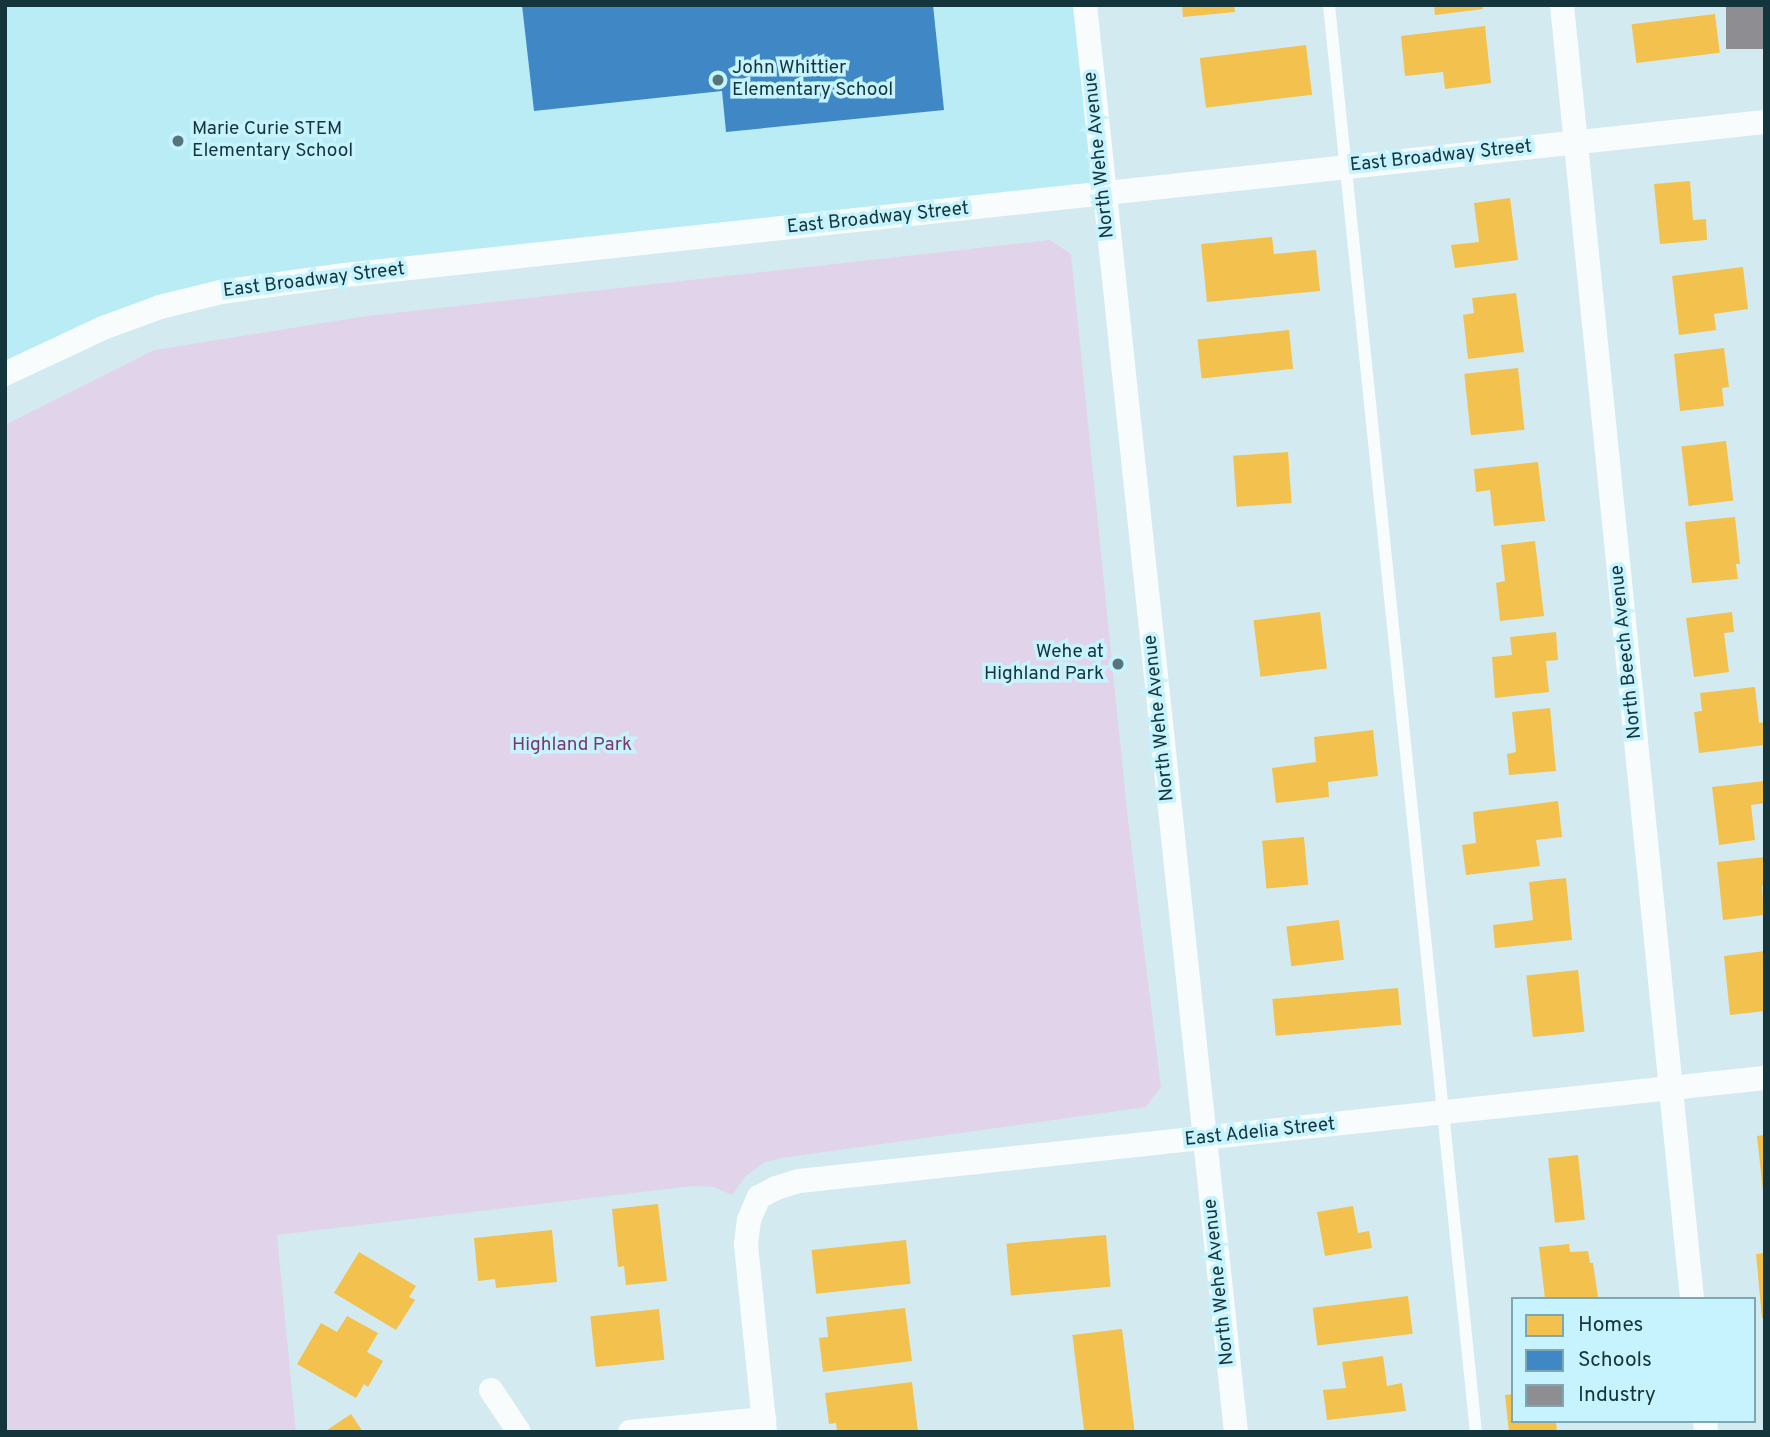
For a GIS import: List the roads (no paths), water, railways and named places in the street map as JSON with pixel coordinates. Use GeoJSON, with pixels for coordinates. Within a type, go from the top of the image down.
{"type":"FeatureCollection","features":[{"type":"Feature","properties":{"kind":"street","name":"North Wehe Avenue"},"geometry":{"type":"LineString","coordinates":[[1084,5],[1236,1432]]}},
{"type":"Feature","properties":{"kind":"street","name":"North Beech Avenue"},"geometry":{"type":"LineString","coordinates":[[1562,5],[1692,1297]]}},
{"type":"Feature","properties":{"kind":"street","name":"East Broadway Street"},"geometry":{"type":"LineString","coordinates":[[5,374],[103,328],[160,307],[221,292],[350,275],[1765,122]]}},
{"type":"Feature","properties":{"kind":"street","name":"East Adelia Street"},"geometry":{"type":"LineString","coordinates":[[765,1425],[746,1244],[749,1220],[759,1197],[799,1181],[1765,1078]]}},
{"type":"Feature","properties":{"kind":"street"},"geometry":{"type":"LineString","coordinates":[[491,1390],[519,1432]]}},
{"type":"Feature","properties":{"kind":"street"},"geometry":{"type":"LineString","coordinates":[[630,1432],[765,1425]]}},
{"type":"Feature","properties":{"kind":"lane"},"geometry":{"type":"LineString","coordinates":[[1328,5],[1476,1432]]}},
{"type":"Feature","properties":{"kind":"place","name":"John Whittier Elementary School"},"geometry":{"type":"Point","coordinates":[718,80]}},
{"type":"Feature","properties":{"kind":"place","name":"Marie Curie STEM Elementary School"},"geometry":{"type":"Point","coordinates":[178,141]}},
{"type":"Feature","properties":{"kind":"place","name":"Wehe at Highland Park"},"geometry":{"type":"Point","coordinates":[1118,664]}},
{"type":"Feature","properties":{"kind":"park label","name":"Highland Park"},"geometry":{"type":"Point","coordinates":[572,746]}}]}
